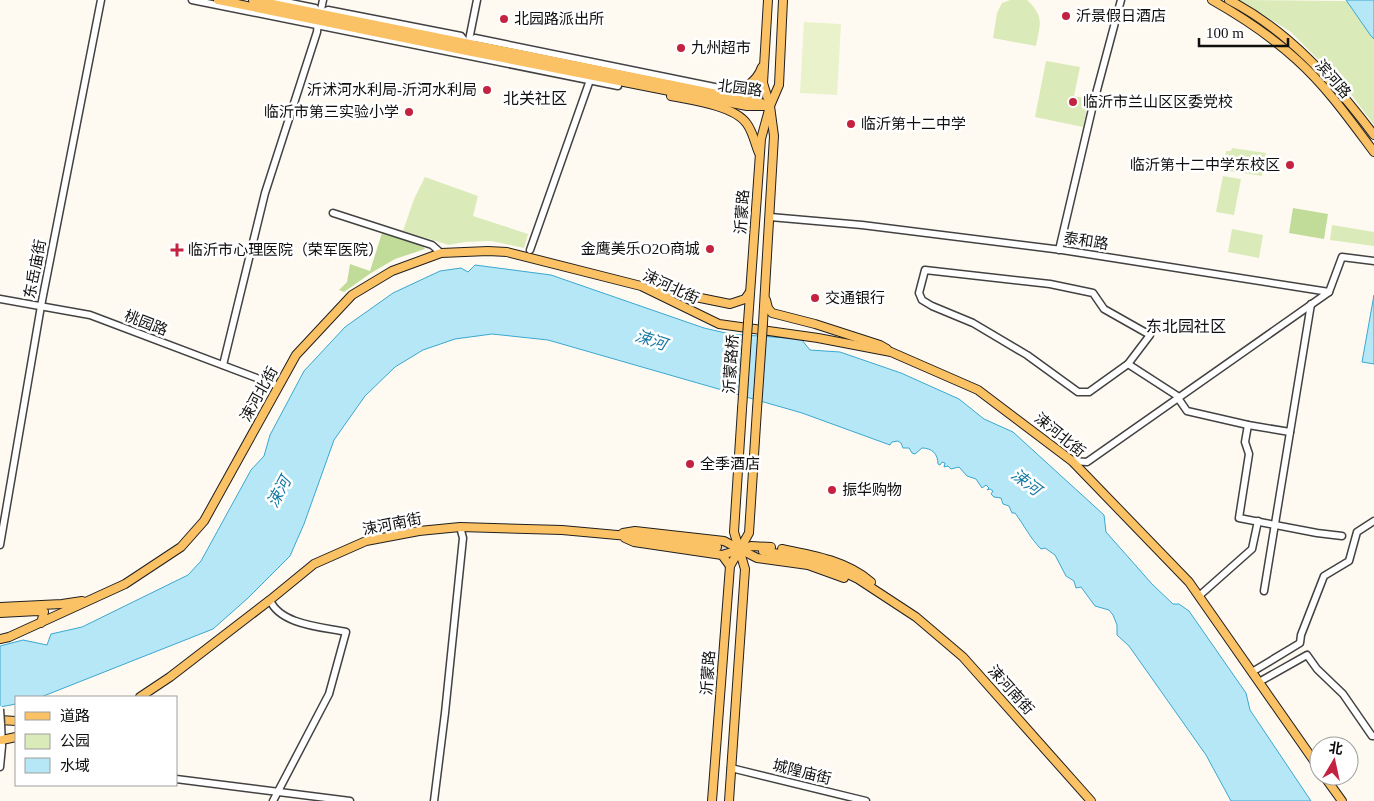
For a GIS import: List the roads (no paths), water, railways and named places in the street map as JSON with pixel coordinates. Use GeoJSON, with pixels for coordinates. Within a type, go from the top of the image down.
{"type":"FeatureCollection","features":[{"type":"Feature","properties":{"kind":"main road","name":"北园路"},"geometry":{"type":"LineString","coordinates":[[218,0],[748,99],[770,106]]}},
{"type":"Feature","properties":{"kind":"main road","name":"北园路"},"geometry":{"type":"LineString","coordinates":[[253,0],[319,20]]}},
{"type":"Feature","properties":{"kind":"main road","name":"沂蒙路"},"geometry":{"type":"LineString","coordinates":[[763,323],[774,136],[770,106],[763,84],[768,0]]}},
{"type":"Feature","properties":{"kind":"main road","name":"沂蒙路"},"geometry":{"type":"LineString","coordinates":[[748,322],[761,139],[770,106],[779,85],[783,0]]}},
{"type":"Feature","properties":{"kind":"main road","name":"滨河路"},"geometry":{"type":"LineString","coordinates":[[1212,0],[1252,25],[1297,60],[1330,95],[1374,152]]}},
{"type":"Feature","properties":{"kind":"main road","name":"滨河路"},"geometry":{"type":"LineString","coordinates":[[1229,0],[1277,32],[1307,56],[1336,86],[1374,135]]}},
{"type":"Feature","properties":{"kind":"main road","name":"北园路"},"geometry":{"type":"LineString","coordinates":[[468,48],[615,83],[747,106],[770,106]]}},
{"type":"Feature","properties":{"kind":"main road"},"geometry":{"type":"LineString","coordinates":[[719,94],[744,88],[754,81],[759,76],[765,60]]}},
{"type":"Feature","properties":{"kind":"main road"},"geometry":{"type":"LineString","coordinates":[[615,83],[720,106],[747,124],[760,154]]}},
{"type":"Feature","properties":{"kind":"main road","name":"涑河北街"},"geometry":{"type":"LineString","coordinates":[[0,639],[41,623],[125,584],[180,547],[204,521],[296,355],[352,295],[392,271],[441,253],[507,252],[641,286],[719,324],[818,338],[891,352],[978,390],[1072,461],[1188,582],[1309,754]]}},
{"type":"Feature","properties":{"kind":"main road"},"geometry":{"type":"LineString","coordinates":[[641,286],[730,304],[745,300],[751,290]]}},
{"type":"Feature","properties":{"kind":"main road"},"geometry":{"type":"LineString","coordinates":[[765,295],[768,308],[772,313],[815,324],[871,342],[891,352]]}},
{"type":"Feature","properties":{"kind":"main road"},"geometry":{"type":"LineString","coordinates":[[681,307],[680,301],[686,297],[741,308],[748,322]]}},
{"type":"Feature","properties":{"kind":"main road"},"geometry":{"type":"LineString","coordinates":[[763,323],[772,317],[776,317],[827,330],[828,334],[818,338]]}},
{"type":"Feature","properties":{"kind":"main road","name":"沂蒙路桥"},"geometry":{"type":"LineString","coordinates":[[742,409],[748,322]]}},
{"type":"Feature","properties":{"kind":"main road","name":"沂蒙路桥"},"geometry":{"type":"LineString","coordinates":[[757,409],[763,323]]}},
{"type":"Feature","properties":{"kind":"main road","name":"沂蒙路"},"geometry":{"type":"LineString","coordinates":[[729,801],[745,569],[734,532],[742,409]]}},
{"type":"Feature","properties":{"kind":"main road","name":"沂蒙路"},"geometry":{"type":"LineString","coordinates":[[712,801],[730,566],[749,534],[757,409]]}},
{"type":"Feature","properties":{"kind":"main road","name":"涑河南街"},"geometry":{"type":"LineString","coordinates":[[142,696],[170,677],[314,564],[366,541],[419,531],[460,527],[562,530],[717,547]]}},
{"type":"Feature","properties":{"kind":"main road"},"geometry":{"type":"LineString","coordinates":[[616,535],[635,530],[724,542],[756,558],[808,565],[831,572],[902,608]]}},
{"type":"Feature","properties":{"kind":"main road"},"geometry":{"type":"LineString","coordinates":[[749,534],[760,549]]}},
{"type":"Feature","properties":{"kind":"main road"},"geometry":{"type":"LineString","coordinates":[[616,535],[634,542],[722,555],[740,549],[760,549],[805,559],[831,566],[858,579],[902,608]]}},
{"type":"Feature","properties":{"kind":"main road"},"geometry":{"type":"LineString","coordinates":[[722,555],[730,566]]}},
{"type":"Feature","properties":{"kind":"main road"},"geometry":{"type":"LineString","coordinates":[[745,569],[756,558]]}},
{"type":"Feature","properties":{"kind":"main road"},"geometry":{"type":"LineString","coordinates":[[0,607],[62,604],[94,598]]}},
{"type":"Feature","properties":{"kind":"main road","name":"涑河南街"},"geometry":{"type":"LineString","coordinates":[[902,608],[935,632],[963,657],[1091,801]]}},
{"type":"Feature","properties":{"kind":"main road"},"geometry":{"type":"LineString","coordinates":[[0,613],[44,612],[41,623]]}},
{"type":"Feature","properties":{"kind":"main road"},"geometry":{"type":"LineString","coordinates":[[1,722],[15,721]]}},
{"type":"Feature","properties":{"kind":"main road"},"geometry":{"type":"LineString","coordinates":[[2,743],[15,737]]}},
{"type":"Feature","properties":{"kind":"main road"},"geometry":{"type":"LineString","coordinates":[[2,743],[15,741]]}},
{"type":"Feature","properties":{"kind":"main road"},"geometry":{"type":"LineString","coordinates":[[1331,786],[1342,801]]}},
{"type":"Feature","properties":{"kind":"street","name":"东岳庙街"},"geometry":{"type":"LineString","coordinates":[[0,545],[41,306],[101,0]]}},
{"type":"Feature","properties":{"kind":"street"},"geometry":{"type":"LineString","coordinates":[[192,0],[319,20],[590,80],[615,83]]}},
{"type":"Feature","properties":{"kind":"street"},"geometry":{"type":"LineString","coordinates":[[276,0],[315,8],[319,20]]}},
{"type":"Feature","properties":{"kind":"street"},"geometry":{"type":"LineString","coordinates":[[223,365],[265,193],[319,20],[323,0]]}},
{"type":"Feature","properties":{"kind":"street"},"geometry":{"type":"LineString","coordinates":[[468,48],[477,0]]}},
{"type":"Feature","properties":{"kind":"street"},"geometry":{"type":"LineString","coordinates":[[1059,250],[1092,105],[1121,0]]}},
{"type":"Feature","properties":{"kind":"street"},"geometry":{"type":"LineString","coordinates":[[319,20],[328,10],[461,36],[468,48]]}},
{"type":"Feature","properties":{"kind":"street"},"geometry":{"type":"LineString","coordinates":[[468,48],[475,38],[734,91]]}},
{"type":"Feature","properties":{"kind":"street"},"geometry":{"type":"LineString","coordinates":[[530,250],[590,80]]}},
{"type":"Feature","properties":{"kind":"street"},"geometry":{"type":"LineString","coordinates":[[333,213],[432,245],[441,253]]}},
{"type":"Feature","properties":{"kind":"street","name":"泰和路"},"geometry":{"type":"LineString","coordinates":[[770,217],[862,225],[1059,250],[1329,292]]}},
{"type":"Feature","properties":{"kind":"street"},"geometry":{"type":"LineString","coordinates":[[1072,461],[1087,462],[1329,292],[1342,257],[1374,261]]}},
{"type":"Feature","properties":{"kind":"street"},"geometry":{"type":"LineString","coordinates":[[925,270],[1050,284],[1093,293],[1104,308],[1150,335],[1128,364],[1089,392],[1078,392],[1027,355],[981,328],[922,300],[919,292],[925,270]]}},
{"type":"Feature","properties":{"kind":"street","name":"桃园路"},"geometry":{"type":"LineString","coordinates":[[0,299],[90,315],[278,386]]}},
{"type":"Feature","properties":{"kind":"street"},"geometry":{"type":"LineString","coordinates":[[1264,591],[1311,304]]}},
{"type":"Feature","properties":{"kind":"street"},"geometry":{"type":"LineString","coordinates":[[1128,364],[1178,398],[1188,411],[1248,425],[1290,432]]}},
{"type":"Feature","properties":{"kind":"street"},"geometry":{"type":"LineString","coordinates":[[1248,425],[1245,442],[1249,454],[1239,518],[1342,536]]}},
{"type":"Feature","properties":{"kind":"street"},"geometry":{"type":"LineString","coordinates":[[1087,462],[1089,478]]}},
{"type":"Feature","properties":{"kind":"street"},"geometry":{"type":"LineString","coordinates":[[1199,596],[1252,549],[1258,521]]}},
{"type":"Feature","properties":{"kind":"street"},"geometry":{"type":"LineString","coordinates":[[1252,672],[1300,643],[1301,635],[1324,576],[1348,560],[1357,532],[1374,521]]}},
{"type":"Feature","properties":{"kind":"street"},"geometry":{"type":"LineString","coordinates":[[434,801],[463,538],[460,527]]}},
{"type":"Feature","properties":{"kind":"street"},"geometry":{"type":"LineString","coordinates":[[270,600],[273,608],[291,621],[346,632],[329,694],[273,801]]}},
{"type":"Feature","properties":{"kind":"street"},"geometry":{"type":"LineString","coordinates":[[1259,682],[1307,656],[1343,694],[1372,736],[1374,736]]}},
{"type":"Feature","properties":{"kind":"street"},"geometry":{"type":"LineString","coordinates":[[0,709],[2,743],[0,767]]}},
{"type":"Feature","properties":{"kind":"street","name":"城隍庙街"},"geometry":{"type":"LineString","coordinates":[[731,768],[866,801]]}},
{"type":"Feature","properties":{"kind":"street"},"geometry":{"type":"LineString","coordinates":[[178,779],[350,801]]}},
{"type":"Feature","properties":{"kind":"water"},"geometry":{"type":"Polygon","coordinates":[[[1346,0],[1374,0],[1374,39],[1371,36],[1346,0]]]}},
{"type":"Feature","properties":{"kind":"water","name":"涑河"},"geometry":{"type":"Polygon","coordinates":[[[475,265],[551,275],[704,328],[730,334],[801,339],[810,350],[840,352],[901,373],[959,399],[984,419],[1013,432],[1104,515],[1106,532],[1152,584],[1173,604],[1179,604],[1189,611],[1246,693],[1250,710],[1311,801],[1231,801],[1206,755],[1129,646],[1117,635],[1117,625],[1109,610],[1095,606],[1081,587],[1076,588],[1074,581],[1066,576],[1055,555],[1045,548],[1041,549],[1015,513],[1012,513],[1009,506],[1003,504],[1001,498],[994,497],[991,494],[993,491],[987,490],[989,488],[986,485],[982,488],[976,479],[967,476],[959,467],[951,469],[948,466],[944,467],[945,463],[938,464],[936,455],[931,450],[922,448],[915,454],[909,448],[903,448],[898,441],[892,442],[890,445],[802,413],[548,340],[492,334],[455,339],[423,350],[395,367],[365,396],[334,440],[304,524],[290,556],[248,598],[213,629],[44,696],[15,696],[15,704],[0,707],[0,646],[23,640],[47,645],[51,634],[82,627],[188,575],[201,561],[251,470],[264,456],[270,435],[304,371],[345,327],[393,293],[440,271],[461,268],[468,272],[475,265]]]}},
{"type":"Feature","properties":{"kind":"water"},"geometry":{"type":"Polygon","coordinates":[[[1374,295],[1374,364],[1362,362],[1374,295]]]}},
{"type":"Feature","properties":{"kind":"tunnel"},"geometry":{"type":"LineString","coordinates":[[717,547],[763,551]]}},
{"type":"Feature","properties":{"kind":"place","name":"沂景假日酒店"},"geometry":{"type":"Point","coordinates":[1066,16]}},
{"type":"Feature","properties":{"kind":"place","name":"北园路派出所"},"geometry":{"type":"Point","coordinates":[504,19]}},
{"type":"Feature","properties":{"kind":"place","name":"九州超市"},"geometry":{"type":"Point","coordinates":[681,48]}},
{"type":"Feature","properties":{"kind":"place","name":"沂沭河水利局-沂河水利局"},"geometry":{"type":"Point","coordinates":[487,90]}},
{"type":"Feature","properties":{"kind":"place","name":"临沂市兰山区区委党校"},"geometry":{"type":"Point","coordinates":[1073,102]}},
{"type":"Feature","properties":{"kind":"place","name":"临沂市第三实验小学"},"geometry":{"type":"Point","coordinates":[409,112]}},
{"type":"Feature","properties":{"kind":"place","name":"临沂第十二中学"},"geometry":{"type":"Point","coordinates":[851,124]}},
{"type":"Feature","properties":{"kind":"place","name":"临沂第十二中学东校区"},"geometry":{"type":"Point","coordinates":[1290,165]}},
{"type":"Feature","properties":{"kind":"place","name":"金鹰美乐O2O商城"},"geometry":{"type":"Point","coordinates":[710,249]}},
{"type":"Feature","properties":{"kind":"place","name":"临沂市心理医院（荣军医院）"},"geometry":{"type":"Point","coordinates":[177,250]}},
{"type":"Feature","properties":{"kind":"place","name":"交通银行"},"geometry":{"type":"Point","coordinates":[815,298]}},
{"type":"Feature","properties":{"kind":"place","name":"全季酒店"},"geometry":{"type":"Point","coordinates":[690,464]}},
{"type":"Feature","properties":{"kind":"place","name":"振华购物"},"geometry":{"type":"Point","coordinates":[832,490]}},
{"type":"Feature","properties":{"kind":"district","name":"北关社区"},"geometry":{"type":"Point","coordinates":[535,98]}},
{"type":"Feature","properties":{"kind":"district","name":"东北园社区"},"geometry":{"type":"Point","coordinates":[1186,326]}}]}
